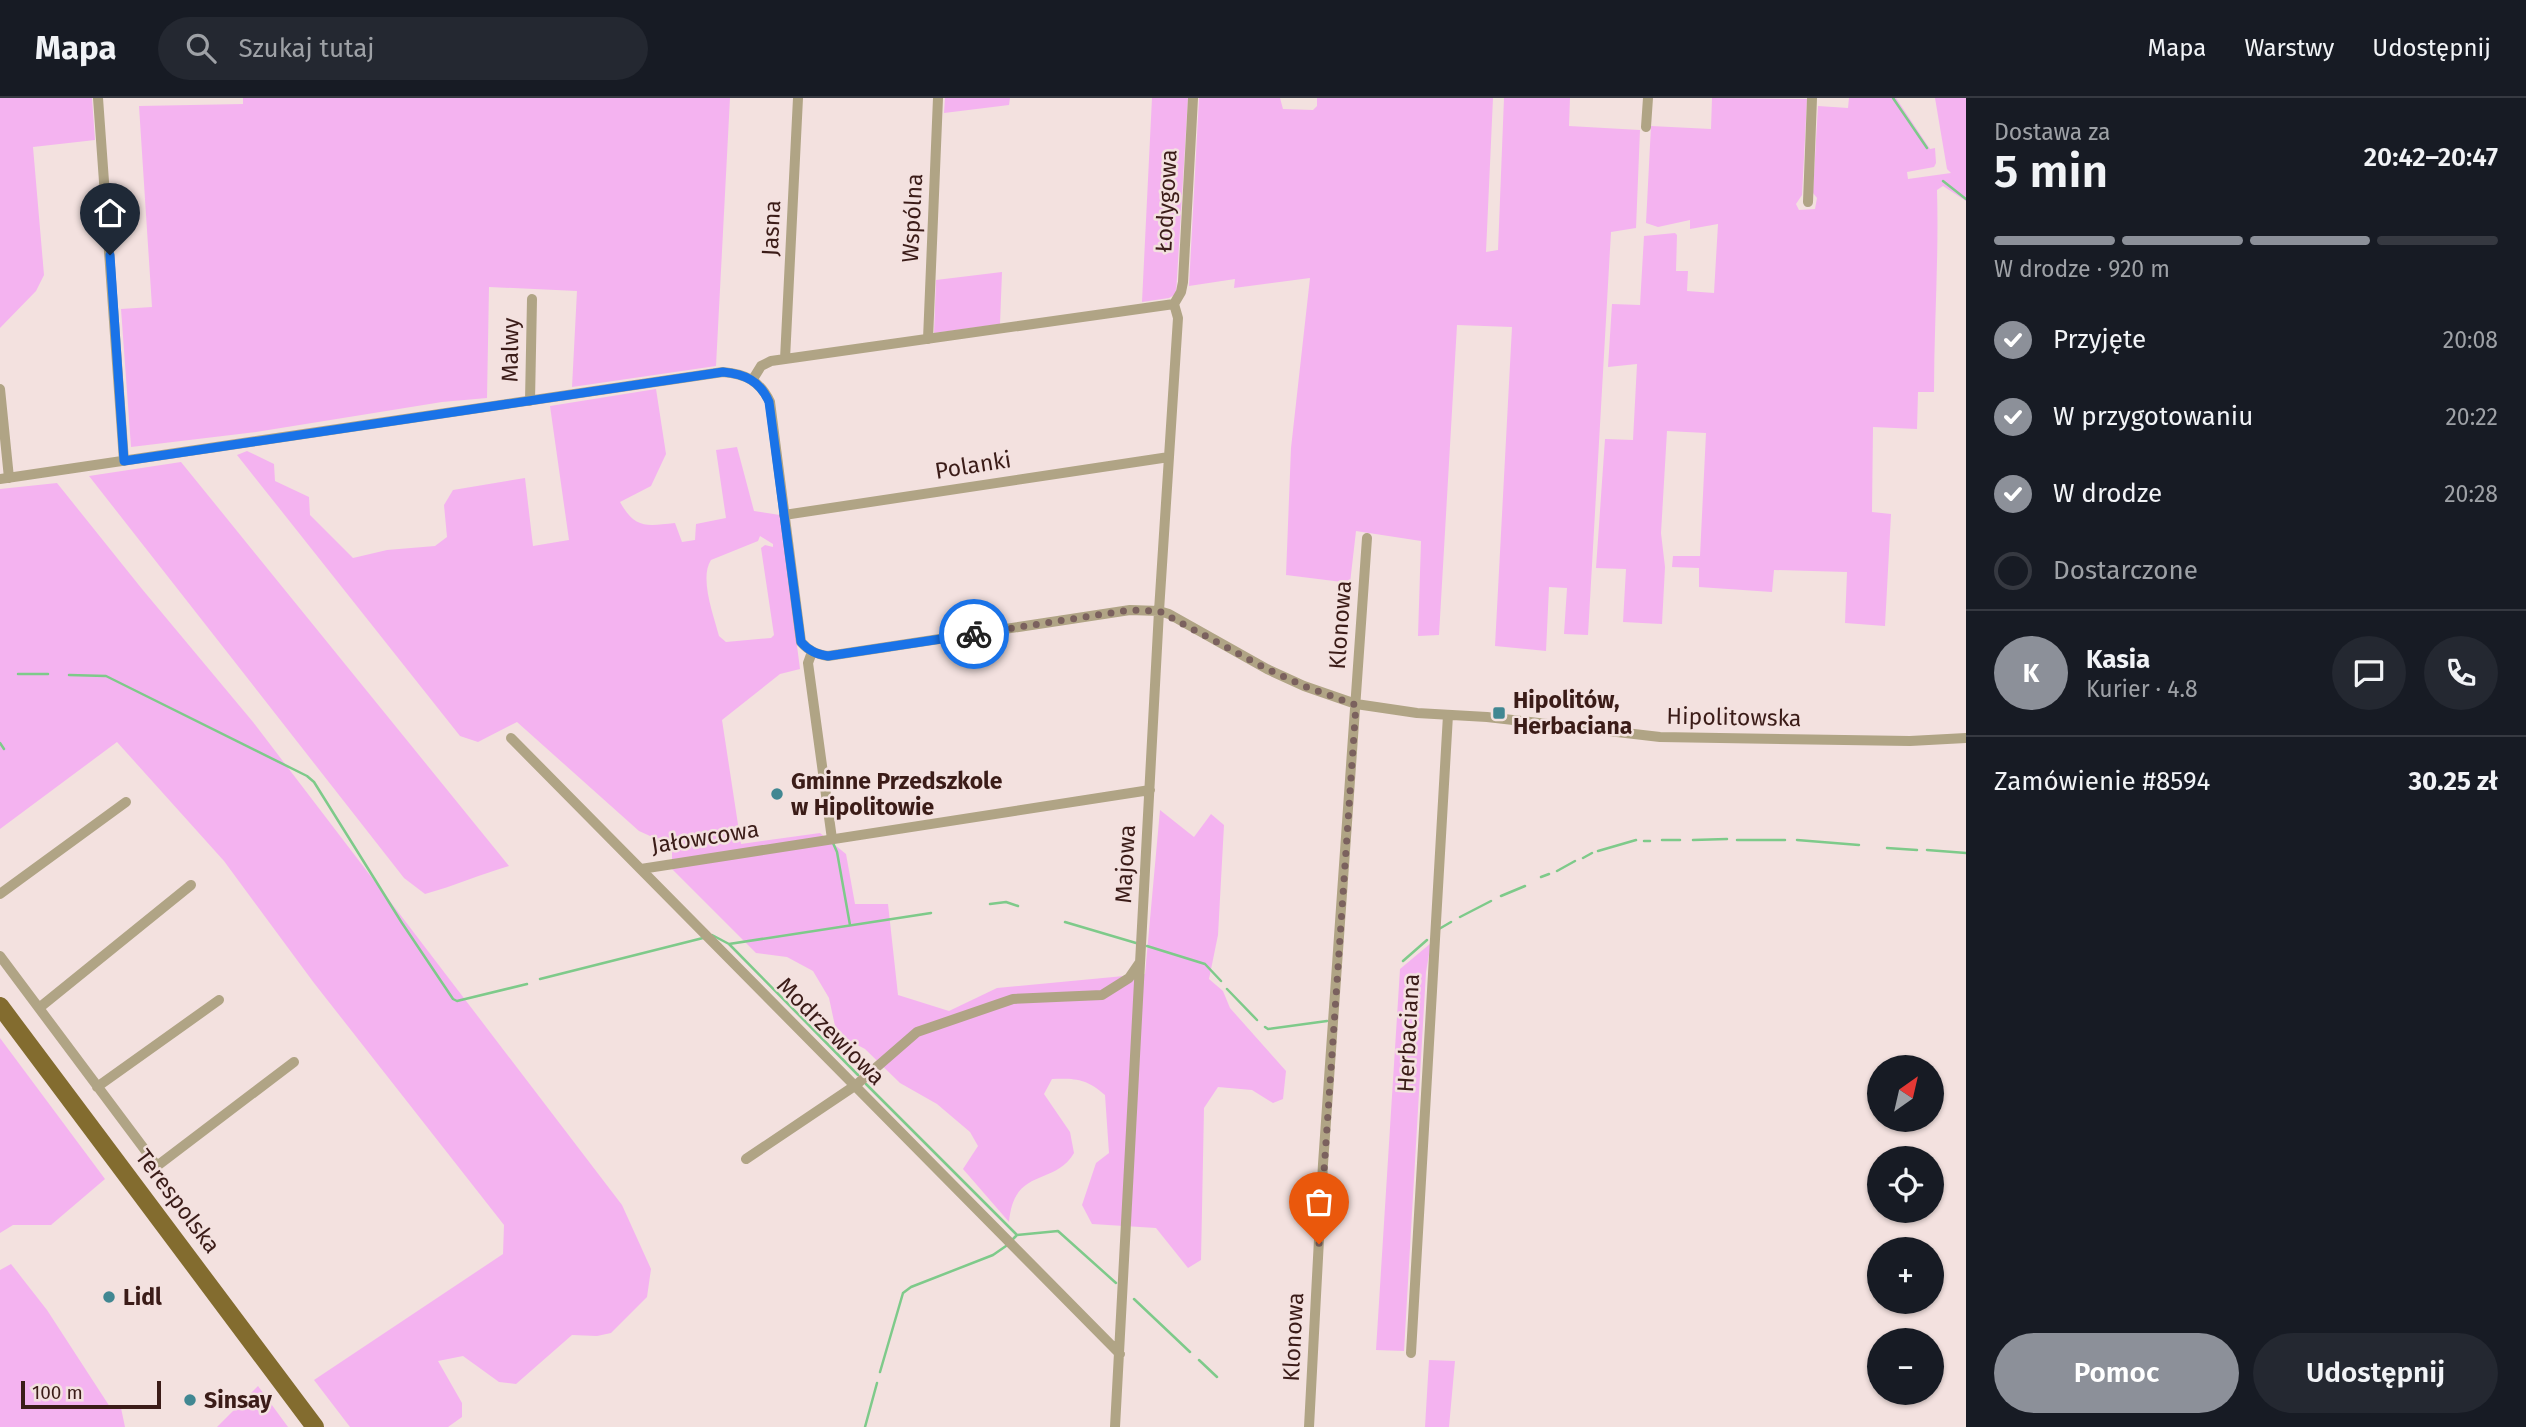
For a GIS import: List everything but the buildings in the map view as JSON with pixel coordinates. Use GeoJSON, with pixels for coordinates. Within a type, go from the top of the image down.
{"type":"FeatureCollection","features":[{"type":"Feature","properties":{"kind":"main road","name":"Terespolska"},"geometry":{"type":"LineString","coordinates":[[0,1006],[315,1427]]}},
{"type":"Feature","properties":{"kind":"street"},"geometry":{"type":"LineString","coordinates":[[97,98],[124,461]]}},
{"type":"Feature","properties":{"kind":"street","name":"Jasna"},"geometry":{"type":"LineString","coordinates":[[785,359],[798,98]]}},
{"type":"Feature","properties":{"kind":"street","name":"Wspólna"},"geometry":{"type":"LineString","coordinates":[[928,339],[938,98]]}},
{"type":"Feature","properties":{"kind":"street","name":"Łodygowa"},"geometry":{"type":"LineString","coordinates":[[1174,304],[1183,282],[1193,98]]}},
{"type":"Feature","properties":{"kind":"street"},"geometry":{"type":"LineString","coordinates":[[1646,127],[1648,98]]}},
{"type":"Feature","properties":{"kind":"street"},"geometry":{"type":"LineString","coordinates":[[1808,202],[1812,98]]}},
{"type":"Feature","properties":{"kind":"street","name":"Malwy"},"geometry":{"type":"LineString","coordinates":[[530,401],[532,299]]}},
{"type":"Feature","properties":{"kind":"street"},"geometry":{"type":"LineString","coordinates":[[752,379],[767,362],[1174,304]]}},
{"type":"Feature","properties":{"kind":"street","name":"Majowa"},"geometry":{"type":"LineString","coordinates":[[1115,1427],[1159,611],[1178,318],[1174,304]]}},
{"type":"Feature","properties":{"kind":"street"},"geometry":{"type":"LineString","coordinates":[[0,389],[4,478],[723,372],[752,379],[762,388],[769,402],[801,642],[812,652],[808,663],[832,839]]}},
{"type":"Feature","properties":{"kind":"street","name":"Polanki"},"geometry":{"type":"LineString","coordinates":[[784,516],[1169,457]]}},
{"type":"Feature","properties":{"kind":"street","name":"Klonowa"},"geometry":{"type":"LineString","coordinates":[[1309,1427],[1323,1164],[1367,538]]}},
{"type":"Feature","properties":{"kind":"street","name":"Hipolitowska"},"geometry":{"type":"LineString","coordinates":[[812,652],[828,656],[1130,610],[1159,611],[1279,675],[1356,705],[1660,737],[1910,741],[1966,738]]}},
{"type":"Feature","properties":{"kind":"street","name":"Herbaciana"},"geometry":{"type":"LineString","coordinates":[[1411,1353],[1448,715]]}},
{"type":"Feature","properties":{"kind":"street","name":"Modrzewiowa"},"geometry":{"type":"LineString","coordinates":[[511,738],[1120,1354]]}},
{"type":"Feature","properties":{"kind":"street","name":"Jałowcowa"},"geometry":{"type":"LineString","coordinates":[[641,869],[1150,790]]}},
{"type":"Feature","properties":{"kind":"street"},"geometry":{"type":"LineString","coordinates":[[0,894],[126,802]]}},
{"type":"Feature","properties":{"kind":"street"},"geometry":{"type":"LineString","coordinates":[[38,1008],[191,885]]}},
{"type":"Feature","properties":{"kind":"street"},"geometry":{"type":"LineString","coordinates":[[0,956],[157,1166],[294,1062]]}},
{"type":"Feature","properties":{"kind":"street"},"geometry":{"type":"LineString","coordinates":[[746,1159],[856,1085],[917,1032],[1013,999],[1102,995],[1129,978],[1141,960]]}},
{"type":"Feature","properties":{"kind":"street"},"geometry":{"type":"LineString","coordinates":[[97,1087],[219,1000]]}},
{"type":"Feature","properties":{"kind":"shaded area"},"geometry":{"type":"Polygon","coordinates":[[[0,98],[92,98],[95,140],[33,147],[44,275],[36,291],[0,328],[0,98]]]}},
{"type":"Feature","properties":{"kind":"shaded area"},"geometry":{"type":"Polygon","coordinates":[[[243,98],[730,98],[716,366],[572,387],[577,291],[489,287],[487,398],[442,402],[256,432],[131,447],[121,309],[152,307],[139,106],[243,104],[243,98]]]}},
{"type":"Feature","properties":{"kind":"shaded area"},"geometry":{"type":"Polygon","coordinates":[[[945,98],[1010,98],[1009,105],[944,113],[945,98]]]}},
{"type":"Feature","properties":{"kind":"shaded area"},"geometry":{"type":"Polygon","coordinates":[[[1152,98],[1188,98],[1176,294],[1169,298],[1142,302],[1152,98]]]}},
{"type":"Feature","properties":{"kind":"shaded area"},"geometry":{"type":"Polygon","coordinates":[[[1199,98],[1280,98],[1283,109],[1313,110],[1317,106],[1317,98],[1493,98],[1486,252],[1498,250],[1504,98],[1570,98],[1569,126],[1640,130],[1636,228],[1611,232],[1588,635],[1564,634],[1567,588],[1549,587],[1546,651],[1495,646],[1512,327],[1457,325],[1439,635],[1418,636],[1421,541],[1356,531],[1350,583],[1286,575],[1291,448],[1310,278],[1234,288],[1235,279],[1189,286],[1199,98]]]}},
{"type":"Feature","properties":{"kind":"shaded area"},"geometry":{"type":"Polygon","coordinates":[[[1712,98],[1807,99],[1802,195],[1796,204],[1799,210],[1815,209],[1817,198],[1813,193],[1818,106],[1848,108],[1849,98],[1896,98],[1930,149],[1935,148],[1934,167],[1907,172],[1908,179],[1951,173],[1947,169],[1935,98],[1966,98],[1966,201],[1943,186],[1937,190],[1934,392],[1918,392],[1917,429],[1873,427],[1872,512],[1891,514],[1885,626],[1845,623],[1847,572],[1774,570],[1772,592],[1699,587],[1699,568],[1672,567],[1673,556],[1700,556],[1706,433],[1667,431],[1661,533],[1665,567],[1662,624],[1623,622],[1626,569],[1596,568],[1605,439],[1633,440],[1637,364],[1608,367],[1612,304],[1640,305],[1644,236],[1675,233],[1676,271],[1688,271],[1687,291],[1714,293],[1718,224],[1690,229],[1690,220],[1658,227],[1646,223],[1651,126],[1711,129],[1712,98]]]}},
{"type":"Feature","properties":{"kind":"shaded area"},"geometry":{"type":"Polygon","coordinates":[[[1002,272],[1000,324],[934,333],[936,280],[1002,272]]]}},
{"type":"Feature","properties":{"kind":"shaded area"},"geometry":{"type":"Polygon","coordinates":[[[656,389],[666,454],[651,486],[620,502],[631,517],[642,524],[675,523],[682,542],[695,540],[696,524],[726,518],[716,450],[737,447],[754,511],[780,515],[800,669],[780,674],[722,720],[741,844],[820,833],[846,854],[855,904],[888,904],[898,995],[949,1011],[997,988],[1145,974],[1160,810],[1194,837],[1211,814],[1224,825],[1218,935],[1209,979],[1223,991],[1230,1008],[1286,1071],[1283,1099],[1273,1103],[1252,1090],[1218,1087],[1204,1108],[1201,1260],[1188,1268],[1156,1228],[1092,1224],[1082,1205],[1096,1163],[1109,1153],[1105,1095],[1080,1081],[1052,1079],[1044,1094],[1070,1132],[1074,1153],[1056,1170],[1036,1179],[1018,1192],[1012,1204],[1009,1222],[963,1169],[978,1146],[970,1132],[937,1104],[900,1083],[865,1049],[850,1041],[835,1026],[829,998],[813,971],[787,957],[756,953],[672,869],[672,846],[639,831],[517,722],[478,742],[460,736],[237,455],[247,451],[274,464],[275,481],[309,497],[310,515],[353,558],[387,550],[435,546],[447,537],[444,505],[453,490],[525,478],[533,546],[569,540],[550,406],[656,389]],[[760,536],[758,541],[711,560],[706,577],[707,587],[719,636],[726,642],[771,638],[774,635],[761,548],[765,545],[773,547],[773,544],[760,536]]]}},
{"type":"Feature","properties":{"kind":"shaded area"},"geometry":{"type":"Polygon","coordinates":[[[181,462],[509,866],[425,894],[404,878],[89,476],[181,462]]]}},
{"type":"Feature","properties":{"kind":"shaded area"},"geometry":{"type":"Polygon","coordinates":[[[57,483],[253,722],[622,1205],[651,1269],[647,1297],[611,1333],[597,1336],[572,1335],[516,1384],[499,1382],[463,1356],[438,1361],[462,1403],[462,1417],[448,1427],[350,1427],[314,1380],[503,1254],[504,1225],[314,983],[224,861],[117,742],[0,829],[0,489],[57,483]]]}},
{"type":"Feature","properties":{"kind":"shaded area"},"geometry":{"type":"Polygon","coordinates":[[[1431,943],[1426,972],[1404,1351],[1376,1350],[1400,969],[1431,943]]]}},
{"type":"Feature","properties":{"kind":"shaded area"},"geometry":{"type":"Polygon","coordinates":[[[0,1038],[105,1179],[51,1225],[13,1225],[0,1233],[0,1038]]]}},
{"type":"Feature","properties":{"kind":"shaded area"},"geometry":{"type":"Polygon","coordinates":[[[11,1264],[47,1310],[110,1407],[121,1408],[125,1427],[0,1427],[0,1270],[11,1264]]]}},
{"type":"Feature","properties":{"kind":"shaded area"},"geometry":{"type":"Polygon","coordinates":[[[1429,1360],[1455,1361],[1449,1427],[1425,1427],[1429,1360]]]}},
{"type":"Feature","properties":{"kind":"shaded area"},"geometry":{"type":"Polygon","coordinates":[[[258,1386],[288,1427],[217,1427],[258,1386]]]}},
{"type":"Feature","properties":{"kind":"waterway"},"geometry":{"type":"LineString","coordinates":[[1893,98],[1927,148]]}},
{"type":"Feature","properties":{"kind":"waterway"},"geometry":{"type":"LineString","coordinates":[[1943,181],[1966,199]]}},
{"type":"Feature","properties":{"kind":"waterway"},"geometry":{"type":"LineString","coordinates":[[18,674],[48,674]]}},
{"type":"Feature","properties":{"kind":"waterway"},"geometry":{"type":"LineString","coordinates":[[69,675],[106,676],[307,776],[314,782],[453,999],[457,1001],[527,984]]}},
{"type":"Feature","properties":{"kind":"waterway"},"geometry":{"type":"LineString","coordinates":[[0,743],[4,749]]}},
{"type":"Feature","properties":{"kind":"waterway"},"geometry":{"type":"LineString","coordinates":[[1693,840],[1727,839]]}},
{"type":"Feature","properties":{"kind":"waterway"},"geometry":{"type":"LineString","coordinates":[[1598,851],[1636,840]]}},
{"type":"Feature","properties":{"kind":"waterway"},"geometry":{"type":"LineString","coordinates":[[1662,840],[1680,840]]}},
{"type":"Feature","properties":{"kind":"waterway"},"geometry":{"type":"LineString","coordinates":[[1737,840],[1785,840]]}},
{"type":"Feature","properties":{"kind":"waterway"},"geometry":{"type":"LineString","coordinates":[[1797,840],[1859,845]]}},
{"type":"Feature","properties":{"kind":"waterway"},"geometry":{"type":"LineString","coordinates":[[1644,841],[1650,841]]}},
{"type":"Feature","properties":{"kind":"waterway"},"geometry":{"type":"LineString","coordinates":[[833,843],[850,925]]}},
{"type":"Feature","properties":{"kind":"waterway"},"geometry":{"type":"LineString","coordinates":[[1887,848],[1917,850]]}},
{"type":"Feature","properties":{"kind":"waterway"},"geometry":{"type":"LineString","coordinates":[[1927,850],[1966,853]]}},
{"type":"Feature","properties":{"kind":"waterway"},"geometry":{"type":"LineString","coordinates":[[1583,858],[1592,853]]}},
{"type":"Feature","properties":{"kind":"waterway"},"geometry":{"type":"LineString","coordinates":[[1557,871],[1575,861]]}},
{"type":"Feature","properties":{"kind":"waterway"},"geometry":{"type":"LineString","coordinates":[[1541,877],[1549,874]]}},
{"type":"Feature","properties":{"kind":"waterway"},"geometry":{"type":"LineString","coordinates":[[1501,896],[1525,886]]}},
{"type":"Feature","properties":{"kind":"waterway"},"geometry":{"type":"LineString","coordinates":[[1460,917],[1491,901]]}},
{"type":"Feature","properties":{"kind":"waterway"},"geometry":{"type":"LineString","coordinates":[[990,904],[1006,902],[1018,906]]}},
{"type":"Feature","properties":{"kind":"waterway"},"geometry":{"type":"LineString","coordinates":[[729,944],[931,913]]}},
{"type":"Feature","properties":{"kind":"waterway"},"geometry":{"type":"LineString","coordinates":[[1065,922],[1136,943]]}},
{"type":"Feature","properties":{"kind":"waterway"},"geometry":{"type":"LineString","coordinates":[[1439,929],[1451,922]]}},
{"type":"Feature","properties":{"kind":"waterway"},"geometry":{"type":"LineString","coordinates":[[712,935],[729,944],[858,1075]]}},
{"type":"Feature","properties":{"kind":"waterway"},"geometry":{"type":"LineString","coordinates":[[540,979],[703,938]]}},
{"type":"Feature","properties":{"kind":"waterway"},"geometry":{"type":"LineString","coordinates":[[1403,961],[1427,940]]}},
{"type":"Feature","properties":{"kind":"waterway"},"geometry":{"type":"LineString","coordinates":[[1147,946],[1205,964],[1221,981]]}},
{"type":"Feature","properties":{"kind":"waterway"},"geometry":{"type":"LineString","coordinates":[[1227,989],[1257,1020]]}},
{"type":"Feature","properties":{"kind":"waterway"},"geometry":{"type":"LineString","coordinates":[[1265,1027],[1268,1029],[1327,1021]]}},
{"type":"Feature","properties":{"kind":"waterway"},"geometry":{"type":"LineString","coordinates":[[866,1084],[1017,1235]]}},
{"type":"Feature","properties":{"kind":"waterway"},"geometry":{"type":"LineString","coordinates":[[1013,1239],[1017,1235],[1058,1231],[1116,1283]]}},
{"type":"Feature","properties":{"kind":"waterway"},"geometry":{"type":"LineString","coordinates":[[880,1372],[903,1293],[911,1287],[993,1255],[1006,1246]]}},
{"type":"Feature","properties":{"kind":"waterway"},"geometry":{"type":"LineString","coordinates":[[1134,1299],[1190,1352]]}},
{"type":"Feature","properties":{"kind":"waterway"},"geometry":{"type":"LineString","coordinates":[[1199,1360],[1217,1377]]}},
{"type":"Feature","properties":{"kind":"waterway"},"geometry":{"type":"LineString","coordinates":[[865,1427],[877,1383]]}},
{"type":"Feature","properties":{"kind":"way so far"},"geometry":{"type":"LineString","coordinates":[[974,634],[1130,610],[1159,611],[1267,669],[1356,705],[1319,1244]]}},
{"type":"Feature","properties":{"kind":"place","name":"Hipolitów, Herbaciana"},"geometry":{"type":"Point","coordinates":[1499,713]}},
{"type":"Feature","properties":{"kind":"place","name":"Gminne Przedszkole w Hipolitowie"},"geometry":{"type":"Point","coordinates":[777,794]}},
{"type":"Feature","properties":{"kind":"place","name":"Lidl"},"geometry":{"type":"Point","coordinates":[109,1297]}},
{"type":"Feature","properties":{"kind":"place","name":"Sinsay"},"geometry":{"type":"Point","coordinates":[190,1400]}},
{"type":"Feature","properties":{"kind":"route"},"geometry":{"type":"LineString","coordinates":[[110,255],[124,461],[723,372],[736,373],[752,379],[762,388],[769,402],[801,642],[812,652],[828,656],[974,634]]}}]}
